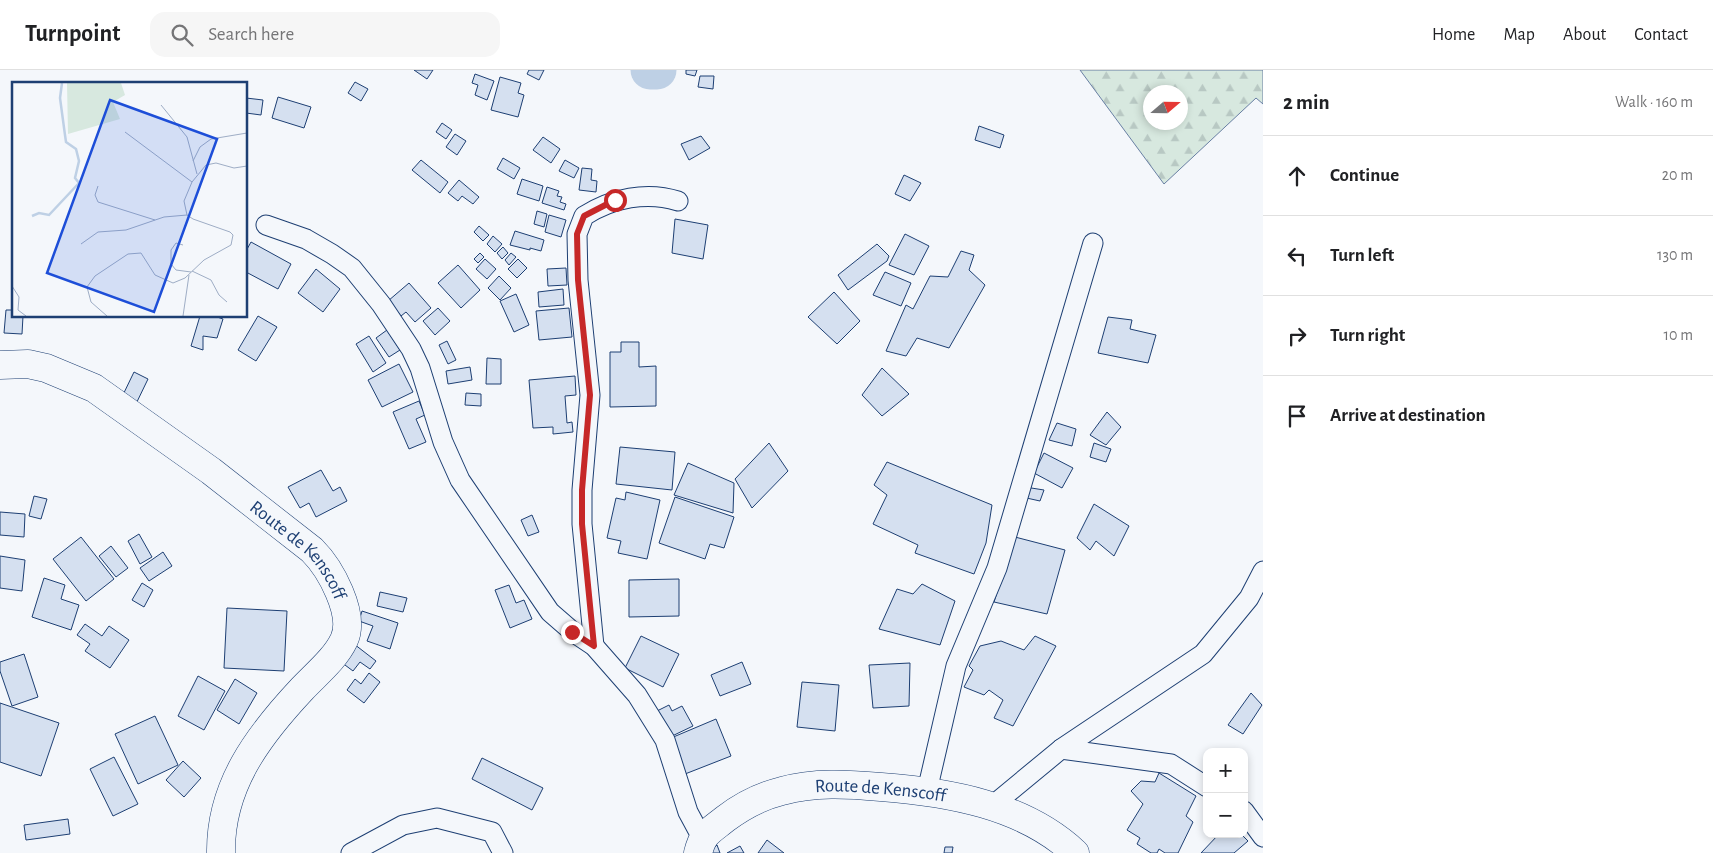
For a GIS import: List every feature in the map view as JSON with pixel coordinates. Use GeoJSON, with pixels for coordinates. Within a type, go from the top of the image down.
{"type":"FeatureCollection","features":[{"type":"Feature","properties":{"kind":"main road","name":"Route de Kenscoff"},"geometry":{"type":"LineString","coordinates":[[0,365],[28,364],[37,366],[94,388],[211,471],[312,550],[326,565],[336,585],[347,623],[344,640],[327,664],[284,709],[245,760],[229,798],[221,853]]}},
{"type":"Feature","properties":{"kind":"main road","name":"Route de Kenscoff"},"geometry":{"type":"LineString","coordinates":[[700,845],[739,808],[783,790],[839,783],[927,791],[992,806],[1027,821],[1075,853]]}},
{"type":"Feature","properties":{"kind":"street"},"geometry":{"type":"LineString","coordinates":[[594,646],[582,524],[582,490],[590,395],[578,280],[577,234],[584,216],[615,200],[662,196],[678,201]]}},
{"type":"Feature","properties":{"kind":"street"},"geometry":{"type":"LineString","coordinates":[[266,225],[306,239],[332,254],[352,268],[366,285],[411,350],[427,387],[442,442],[471,497],[550,612],[572,632],[594,646],[637,695],[665,740],[700,845]]}},
{"type":"Feature","properties":{"kind":"street"},"geometry":{"type":"LineString","coordinates":[[927,791],[956,666],[997,568],[1093,243]]}},
{"type":"Feature","properties":{"kind":"street"},"geometry":{"type":"LineString","coordinates":[[992,806],[1062,749],[1203,654],[1249,598],[1263,571]]}},
{"type":"Feature","properties":{"kind":"street"},"geometry":{"type":"LineString","coordinates":[[1062,749],[1171,764],[1203,784]]}},
{"type":"Feature","properties":{"kind":"street"},"geometry":{"type":"LineString","coordinates":[[1248,816],[1263,837]]}},
{"type":"Feature","properties":{"kind":"street"},"geometry":{"type":"LineString","coordinates":[[351,853],[403,825],[437,818],[492,832],[503,853]]}},
{"type":"Feature","properties":{"kind":"green space"},"geometry":{"type":"Polygon","coordinates":[[[1080,70],[1263,70],[1263,104],[1256,98],[1164,184],[1080,70]]]}},
{"type":"Feature","properties":{"kind":"building"},"geometry":{"type":"Polygon","coordinates":[[[414,70],[433,70],[427,79],[414,70]]]}},
{"type":"Feature","properties":{"kind":"building"},"geometry":{"type":"Polygon","coordinates":[[[529,70],[544,70],[539,80],[527,74],[529,70]]]}},
{"type":"Feature","properties":{"kind":"building"},"geometry":{"type":"Polygon","coordinates":[[[686,70],[697,70],[695,76],[686,74],[686,70]]]}},
{"type":"Feature","properties":{"kind":"building"},"geometry":{"type":"Polygon","coordinates":[[[475,74],[494,81],[487,100],[475,95],[478,85],[472,83],[475,74]]]}},
{"type":"Feature","properties":{"kind":"building"},"geometry":{"type":"Polygon","coordinates":[[[700,76],[714,76],[713,89],[698,87],[700,76]]]}},
{"type":"Feature","properties":{"kind":"building"},"geometry":{"type":"Polygon","coordinates":[[[500,77],[521,83],[518,93],[524,95],[518,117],[491,110],[500,77]]]}},
{"type":"Feature","properties":{"kind":"building"},"geometry":{"type":"Polygon","coordinates":[[[355,82],[368,89],[361,101],[348,93],[355,82]]]}},
{"type":"Feature","properties":{"kind":"building"},"geometry":{"type":"Polygon","coordinates":[[[278,97],[311,107],[304,128],[272,118],[278,97]]]}},
{"type":"Feature","properties":{"kind":"building"},"geometry":{"type":"Polygon","coordinates":[[[248,98],[263,100],[261,115],[248,113],[248,98]]]}},
{"type":"Feature","properties":{"kind":"building"},"geometry":{"type":"Polygon","coordinates":[[[442,123],[452,130],[446,139],[436,132],[442,123]]]}},
{"type":"Feature","properties":{"kind":"building"},"geometry":{"type":"Polygon","coordinates":[[[979,126],[1004,135],[1000,148],[975,140],[979,126]]]}},
{"type":"Feature","properties":{"kind":"building"},"geometry":{"type":"Polygon","coordinates":[[[455,134],[466,141],[457,155],[446,147],[455,134]]]}},
{"type":"Feature","properties":{"kind":"building"},"geometry":{"type":"Polygon","coordinates":[[[701,136],[710,148],[689,160],[681,144],[701,136]]]}},
{"type":"Feature","properties":{"kind":"building"},"geometry":{"type":"Polygon","coordinates":[[[543,137],[560,149],[551,163],[533,150],[543,137]]]}},
{"type":"Feature","properties":{"kind":"building"},"geometry":{"type":"Polygon","coordinates":[[[503,158],[520,168],[514,179],[497,169],[503,158]]]}},
{"type":"Feature","properties":{"kind":"building"},"geometry":{"type":"Polygon","coordinates":[[[421,160],[448,182],[440,193],[412,170],[421,160]]]}},
{"type":"Feature","properties":{"kind":"building"},"geometry":{"type":"Polygon","coordinates":[[[565,160],[579,168],[574,178],[559,171],[565,160]]]}},
{"type":"Feature","properties":{"kind":"building"},"geometry":{"type":"Polygon","coordinates":[[[582,168],[592,169],[591,180],[597,181],[596,192],[579,190],[582,168]]]}},
{"type":"Feature","properties":{"kind":"building"},"geometry":{"type":"Polygon","coordinates":[[[904,175],[921,183],[910,201],[895,194],[904,175]]]}},
{"type":"Feature","properties":{"kind":"building"},"geometry":{"type":"Polygon","coordinates":[[[522,179],[543,186],[539,201],[517,194],[522,179]]]}},
{"type":"Feature","properties":{"kind":"building"},"geometry":{"type":"Polygon","coordinates":[[[459,180],[479,197],[473,204],[462,196],[458,201],[448,193],[459,180]]]}},
{"type":"Feature","properties":{"kind":"building"},"geometry":{"type":"Polygon","coordinates":[[[547,187],[559,191],[557,196],[562,197],[560,202],[566,204],[564,210],[542,203],[547,187]]]}},
{"type":"Feature","properties":{"kind":"building"},"geometry":{"type":"Polygon","coordinates":[[[537,211],[547,214],[544,227],[534,224],[537,211]]]}},
{"type":"Feature","properties":{"kind":"building"},"geometry":{"type":"Polygon","coordinates":[[[549,215],[566,220],[561,237],[545,232],[549,215]]]}},
{"type":"Feature","properties":{"kind":"building"},"geometry":{"type":"Polygon","coordinates":[[[675,219],[708,225],[703,259],[672,253],[675,219]]]}},
{"type":"Feature","properties":{"kind":"building"},"geometry":{"type":"Polygon","coordinates":[[[479,226],[489,235],[483,241],[474,232],[479,226]]]}},
{"type":"Feature","properties":{"kind":"building"},"geometry":{"type":"Polygon","coordinates":[[[515,231],[544,240],[541,251],[510,245],[515,231]]]}},
{"type":"Feature","properties":{"kind":"building"},"geometry":{"type":"Polygon","coordinates":[[[905,234],[929,246],[914,275],[889,265],[905,234]]]}},
{"type":"Feature","properties":{"kind":"building"},"geometry":{"type":"Polygon","coordinates":[[[493,236],[502,244],[495,252],[487,244],[493,236]]]}},
{"type":"Feature","properties":{"kind":"building"},"geometry":{"type":"Polygon","coordinates":[[[251,242],[291,264],[278,289],[248,273],[248,247],[251,242]]]}},
{"type":"Feature","properties":{"kind":"building"},"geometry":{"type":"Polygon","coordinates":[[[877,244],[889,256],[887,261],[848,290],[838,275],[877,244]]]}},
{"type":"Feature","properties":{"kind":"building"},"geometry":{"type":"Polygon","coordinates":[[[503,247],[508,253],[502,259],[497,253],[503,247]]]}},
{"type":"Feature","properties":{"kind":"building"},"geometry":{"type":"Polygon","coordinates":[[[961,251],[974,255],[969,270],[985,285],[949,348],[917,338],[906,356],[886,351],[906,305],[913,309],[930,276],[948,277],[961,251]]]}},
{"type":"Feature","properties":{"kind":"building"},"geometry":{"type":"Polygon","coordinates":[[[480,253],[484,257],[478,263],[474,259],[480,253]]]}},
{"type":"Feature","properties":{"kind":"building"},"geometry":{"type":"Polygon","coordinates":[[[511,253],[516,257],[509,265],[505,260],[511,253]]]}},
{"type":"Feature","properties":{"kind":"building"},"geometry":{"type":"Polygon","coordinates":[[[485,259],[496,269],[487,279],[476,269],[485,259]]]}},
{"type":"Feature","properties":{"kind":"building"},"geometry":{"type":"Polygon","coordinates":[[[518,259],[527,268],[517,278],[508,269],[518,259]]]}},
{"type":"Feature","properties":{"kind":"building"},"geometry":{"type":"Polygon","coordinates":[[[458,265],[480,290],[461,308],[438,283],[458,265]]]}},
{"type":"Feature","properties":{"kind":"building"},"geometry":{"type":"Polygon","coordinates":[[[566,268],[567,285],[548,286],[547,269],[566,268]]]}},
{"type":"Feature","properties":{"kind":"building"},"geometry":{"type":"Polygon","coordinates":[[[316,269],[340,289],[323,312],[298,293],[316,269]]]}},
{"type":"Feature","properties":{"kind":"building"},"geometry":{"type":"Polygon","coordinates":[[[885,272],[911,283],[901,306],[873,295],[885,272]]]}},
{"type":"Feature","properties":{"kind":"building"},"geometry":{"type":"Polygon","coordinates":[[[499,276],[511,288],[500,300],[488,288],[499,276]]]}},
{"type":"Feature","properties":{"kind":"building"},"geometry":{"type":"Polygon","coordinates":[[[409,283],[431,308],[415,322],[406,312],[401,316],[388,301],[409,283]]]}},
{"type":"Feature","properties":{"kind":"building"},"geometry":{"type":"Polygon","coordinates":[[[563,289],[564,305],[539,307],[538,292],[563,289]]]}},
{"type":"Feature","properties":{"kind":"building"},"geometry":{"type":"Polygon","coordinates":[[[834,292],[860,321],[837,344],[808,317],[834,292]]]}},
{"type":"Feature","properties":{"kind":"building"},"geometry":{"type":"Polygon","coordinates":[[[516,294],[529,325],[514,332],[500,301],[516,294]]]}},
{"type":"Feature","properties":{"kind":"building"},"geometry":{"type":"Polygon","coordinates":[[[438,308],[450,321],[435,335],[423,321],[438,308]]]}},
{"type":"Feature","properties":{"kind":"building"},"geometry":{"type":"Polygon","coordinates":[[[569,308],[572,337],[539,340],[536,311],[569,308]]]}},
{"type":"Feature","properties":{"kind":"building"},"geometry":{"type":"Polygon","coordinates":[[[6,310],[12,310],[12,318],[23,318],[22,334],[4,333],[6,310]]]}},
{"type":"Feature","properties":{"kind":"building"},"geometry":{"type":"Polygon","coordinates":[[[258,316],[277,327],[256,361],[238,350],[258,316]]]}},
{"type":"Feature","properties":{"kind":"building"},"geometry":{"type":"Polygon","coordinates":[[[1108,317],[1132,320],[1130,329],[1156,335],[1148,363],[1098,353],[1108,317]]]}},
{"type":"Feature","properties":{"kind":"building"},"geometry":{"type":"Polygon","coordinates":[[[199,318],[223,319],[217,338],[203,336],[203,350],[191,346],[199,318]]]}},
{"type":"Feature","properties":{"kind":"building"},"geometry":{"type":"Polygon","coordinates":[[[387,330],[400,350],[389,357],[376,338],[387,330]]]}},
{"type":"Feature","properties":{"kind":"building"},"geometry":{"type":"Polygon","coordinates":[[[369,336],[386,363],[373,372],[356,344],[369,336]]]}},
{"type":"Feature","properties":{"kind":"building"},"geometry":{"type":"Polygon","coordinates":[[[447,341],[456,360],[448,364],[439,345],[447,341]]]}},
{"type":"Feature","properties":{"kind":"building"},"geometry":{"type":"Polygon","coordinates":[[[621,342],[639,342],[639,367],[656,366],[656,406],[610,407],[610,352],[621,352],[621,342]]]}},
{"type":"Feature","properties":{"kind":"building"},"geometry":{"type":"Polygon","coordinates":[[[487,358],[501,359],[501,384],[486,384],[487,358]]]}},
{"type":"Feature","properties":{"kind":"building"},"geometry":{"type":"Polygon","coordinates":[[[399,364],[413,392],[382,407],[368,380],[399,364]]]}},
{"type":"Feature","properties":{"kind":"building"},"geometry":{"type":"Polygon","coordinates":[[[470,367],[472,380],[448,384],[446,371],[470,367]]]}},
{"type":"Feature","properties":{"kind":"building"},"geometry":{"type":"Polygon","coordinates":[[[882,368],[909,394],[882,416],[862,395],[882,368]]]}},
{"type":"Feature","properties":{"kind":"building"},"geometry":{"type":"Polygon","coordinates":[[[134,372],[148,379],[134,408],[120,401],[134,372]]]}},
{"type":"Feature","properties":{"kind":"building"},"geometry":{"type":"Polygon","coordinates":[[[575,376],[576,395],[565,396],[567,423],[572,422],[573,432],[553,434],[553,427],[533,428],[529,380],[575,376]]]}},
{"type":"Feature","properties":{"kind":"building"},"geometry":{"type":"Polygon","coordinates":[[[466,393],[481,394],[481,406],[465,405],[466,393]]]}},
{"type":"Feature","properties":{"kind":"building"},"geometry":{"type":"Polygon","coordinates":[[[419,401],[425,415],[416,419],[426,442],[409,449],[393,412],[419,401]]]}},
{"type":"Feature","properties":{"kind":"building"},"geometry":{"type":"Polygon","coordinates":[[[1107,412],[1121,427],[1106,445],[1090,435],[1107,412]]]}},
{"type":"Feature","properties":{"kind":"building"},"geometry":{"type":"Polygon","coordinates":[[[1057,423],[1076,429],[1072,446],[1049,440],[1057,423]]]}},
{"type":"Feature","properties":{"kind":"building"},"geometry":{"type":"Polygon","coordinates":[[[769,443],[788,471],[752,508],[735,479],[769,443]]]}},
{"type":"Feature","properties":{"kind":"building"},"geometry":{"type":"Polygon","coordinates":[[[1094,443],[1111,449],[1106,462],[1090,457],[1094,443]]]}},
{"type":"Feature","properties":{"kind":"building"},"geometry":{"type":"Polygon","coordinates":[[[620,447],[675,452],[672,490],[616,484],[620,447]]]}},
{"type":"Feature","properties":{"kind":"building"},"geometry":{"type":"Polygon","coordinates":[[[1044,453],[1073,468],[1062,488],[1034,473],[1044,453]]]}},
{"type":"Feature","properties":{"kind":"building"},"geometry":{"type":"Polygon","coordinates":[[[887,462],[992,505],[986,543],[974,574],[915,553],[918,545],[873,524],[887,495],[874,485],[887,462]]]}},
{"type":"Feature","properties":{"kind":"building"},"geometry":{"type":"Polygon","coordinates":[[[688,463],[734,483],[733,513],[674,495],[688,463]]]}},
{"type":"Feature","properties":{"kind":"building"},"geometry":{"type":"Polygon","coordinates":[[[321,470],[333,491],[340,487],[347,501],[316,517],[309,503],[300,508],[288,487],[321,470]]]}},
{"type":"Feature","properties":{"kind":"building"},"geometry":{"type":"Polygon","coordinates":[[[1025,487],[1044,490],[1040,501],[1022,497],[1025,487]]]}},
{"type":"Feature","properties":{"kind":"building"},"geometry":{"type":"Polygon","coordinates":[[[626,492],[660,500],[647,559],[618,553],[621,541],[607,538],[616,498],[625,500],[626,492]]]}},
{"type":"Feature","properties":{"kind":"building"},"geometry":{"type":"Polygon","coordinates":[[[34,496],[47,499],[41,519],[29,516],[34,496]]]}},
{"type":"Feature","properties":{"kind":"building"},"geometry":{"type":"Polygon","coordinates":[[[675,497],[734,517],[724,548],[710,544],[705,559],[659,543],[675,497]]]}},
{"type":"Feature","properties":{"kind":"building"},"geometry":{"type":"Polygon","coordinates":[[[1094,504],[1129,526],[1114,556],[1096,541],[1090,550],[1077,538],[1094,504]]]}},
{"type":"Feature","properties":{"kind":"building"},"geometry":{"type":"Polygon","coordinates":[[[0,512],[25,514],[24,537],[0,535],[0,512]]]}},
{"type":"Feature","properties":{"kind":"building"},"geometry":{"type":"Polygon","coordinates":[[[532,515],[539,532],[528,536],[521,520],[532,515]]]}},
{"type":"Feature","properties":{"kind":"building"},"geometry":{"type":"Polygon","coordinates":[[[139,534],[152,557],[140,564],[128,541],[139,534]]]}},
{"type":"Feature","properties":{"kind":"building"},"geometry":{"type":"Polygon","coordinates":[[[81,537],[114,579],[86,601],[53,559],[81,537]]]}},
{"type":"Feature","properties":{"kind":"building"},"geometry":{"type":"Polygon","coordinates":[[[1015,537],[1065,550],[1047,614],[994,602],[1015,537]]]}},
{"type":"Feature","properties":{"kind":"building"},"geometry":{"type":"Polygon","coordinates":[[[111,546],[128,568],[116,577],[99,556],[111,546]]]}},
{"type":"Feature","properties":{"kind":"building"},"geometry":{"type":"Polygon","coordinates":[[[163,552],[172,566],[149,581],[140,568],[163,552]]]}},
{"type":"Feature","properties":{"kind":"building"},"geometry":{"type":"Polygon","coordinates":[[[0,556],[25,560],[22,591],[0,588],[0,556]]]}},
{"type":"Feature","properties":{"kind":"building"},"geometry":{"type":"Polygon","coordinates":[[[44,578],[65,585],[61,599],[79,605],[71,630],[32,617],[44,578]]]}},
{"type":"Feature","properties":{"kind":"building"},"geometry":{"type":"Polygon","coordinates":[[[679,579],[679,616],[629,617],[629,580],[679,579]]]}},
{"type":"Feature","properties":{"kind":"building"},"geometry":{"type":"Polygon","coordinates":[[[142,583],[153,590],[144,607],[132,600],[142,583]]]}},
{"type":"Feature","properties":{"kind":"building"},"geometry":{"type":"Polygon","coordinates":[[[922,584],[955,601],[940,645],[879,629],[897,589],[913,594],[922,584]]]}},
{"type":"Feature","properties":{"kind":"building"},"geometry":{"type":"Polygon","coordinates":[[[509,585],[516,603],[524,600],[532,619],[510,628],[495,590],[509,585]]]}},
{"type":"Feature","properties":{"kind":"building"},"geometry":{"type":"Polygon","coordinates":[[[380,592],[407,598],[403,612],[377,606],[380,592]]]}},
{"type":"Feature","properties":{"kind":"building"},"geometry":{"type":"Polygon","coordinates":[[[227,608],[287,611],[284,671],[224,668],[227,608]]]}},
{"type":"Feature","properties":{"kind":"building"},"geometry":{"type":"Polygon","coordinates":[[[362,611],[398,623],[390,649],[367,641],[373,626],[359,621],[362,611]]]}},
{"type":"Feature","properties":{"kind":"building"},"geometry":{"type":"Polygon","coordinates":[[[85,624],[102,636],[109,626],[129,640],[110,668],[85,651],[90,644],[77,635],[85,624]]]}},
{"type":"Feature","properties":{"kind":"building"},"geometry":{"type":"Polygon","coordinates":[[[641,636],[679,654],[663,687],[625,668],[641,636]]]}},
{"type":"Feature","properties":{"kind":"building"},"geometry":{"type":"Polygon","coordinates":[[[1035,636],[1056,646],[1013,726],[994,718],[1003,700],[989,690],[984,695],[964,687],[973,670],[969,666],[980,646],[1001,641],[1024,650],[1035,636]]]}},
{"type":"Feature","properties":{"kind":"building"},"geometry":{"type":"Polygon","coordinates":[[[354,644],[376,661],[370,669],[360,662],[353,671],[341,662],[354,644]]]}},
{"type":"Feature","properties":{"kind":"building"},"geometry":{"type":"Polygon","coordinates":[[[24,654],[38,697],[12,706],[0,671],[0,662],[24,654]]]}},
{"type":"Feature","properties":{"kind":"building"},"geometry":{"type":"Polygon","coordinates":[[[742,662],[751,684],[720,696],[711,675],[742,662]]]}},
{"type":"Feature","properties":{"kind":"building"},"geometry":{"type":"Polygon","coordinates":[[[910,663],[909,706],[873,708],[869,665],[910,663]]]}},
{"type":"Feature","properties":{"kind":"building"},"geometry":{"type":"Polygon","coordinates":[[[369,673],[380,682],[364,703],[347,690],[355,679],[361,684],[369,673]]]}},
{"type":"Feature","properties":{"kind":"building"},"geometry":{"type":"Polygon","coordinates":[[[198,676],[225,691],[204,730],[178,716],[198,676]]]}},
{"type":"Feature","properties":{"kind":"building"},"geometry":{"type":"Polygon","coordinates":[[[235,679],[257,693],[239,724],[217,710],[235,679]]]}},
{"type":"Feature","properties":{"kind":"building"},"geometry":{"type":"Polygon","coordinates":[[[802,682],[839,685],[835,731],[797,727],[802,682]]]}},
{"type":"Feature","properties":{"kind":"building"},"geometry":{"type":"Polygon","coordinates":[[[1251,693],[1262,705],[1243,734],[1228,725],[1251,693]]]}},
{"type":"Feature","properties":{"kind":"building"},"geometry":{"type":"Polygon","coordinates":[[[0,703],[59,723],[41,776],[0,762],[0,703]]]}},
{"type":"Feature","properties":{"kind":"building"},"geometry":{"type":"Polygon","coordinates":[[[669,705],[672,711],[682,706],[693,726],[670,737],[657,711],[669,705]]]}},
{"type":"Feature","properties":{"kind":"building"},"geometry":{"type":"Polygon","coordinates":[[[155,716],[178,765],[138,784],[115,734],[155,716]]]}},
{"type":"Feature","properties":{"kind":"building"},"geometry":{"type":"Polygon","coordinates":[[[716,719],[731,756],[685,774],[671,738],[716,719]]]}},
{"type":"Feature","properties":{"kind":"building"},"geometry":{"type":"Polygon","coordinates":[[[114,757],[138,804],[113,816],[90,769],[114,757]]]}},
{"type":"Feature","properties":{"kind":"building"},"geometry":{"type":"Polygon","coordinates":[[[482,758],[543,788],[532,810],[472,779],[482,758]]]}},
{"type":"Feature","properties":{"kind":"building"},"geometry":{"type":"Polygon","coordinates":[[[183,761],[201,778],[184,797],[166,780],[183,761]]]}},
{"type":"Feature","properties":{"kind":"building"},"geometry":{"type":"Polygon","coordinates":[[[1159,773],[1196,796],[1186,816],[1193,822],[1178,853],[1165,853],[1159,849],[1157,853],[1151,853],[1137,844],[1140,838],[1127,830],[1143,804],[1131,791],[1141,781],[1155,782],[1159,773]]]}},
{"type":"Feature","properties":{"kind":"building"},"geometry":{"type":"Polygon","coordinates":[[[68,819],[70,834],[26,840],[24,825],[68,819]]]}},
{"type":"Feature","properties":{"kind":"building"},"geometry":{"type":"Polygon","coordinates":[[[1215,838],[1245,838],[1248,841],[1234,853],[1201,853],[1215,838]]]}},
{"type":"Feature","properties":{"kind":"building"},"geometry":{"type":"Polygon","coordinates":[[[767,840],[784,853],[758,853],[767,840]]]}},
{"type":"Feature","properties":{"kind":"building"},"geometry":{"type":"Polygon","coordinates":[[[717,845],[720,853],[708,853],[717,845]]]}},
{"type":"Feature","properties":{"kind":"building"},"geometry":{"type":"Polygon","coordinates":[[[740,846],[744,853],[727,853],[740,846]]]}},
{"type":"Feature","properties":{"kind":"building"},"geometry":{"type":"Polygon","coordinates":[[[945,847],[953,847],[952,853],[944,853],[945,847]]]}},
{"type":"Feature","properties":{"kind":"waterway"},"geometry":{"type":"LineString","coordinates":[[650,70],[657,70]]}},
{"type":"Feature","properties":{"kind":"route"},"geometry":{"type":"LineString","coordinates":[[572,632],[594,646],[583,553],[582,490],[590,395],[586,341],[578,280],[577,234],[584,216],[615,200]]}}]}
